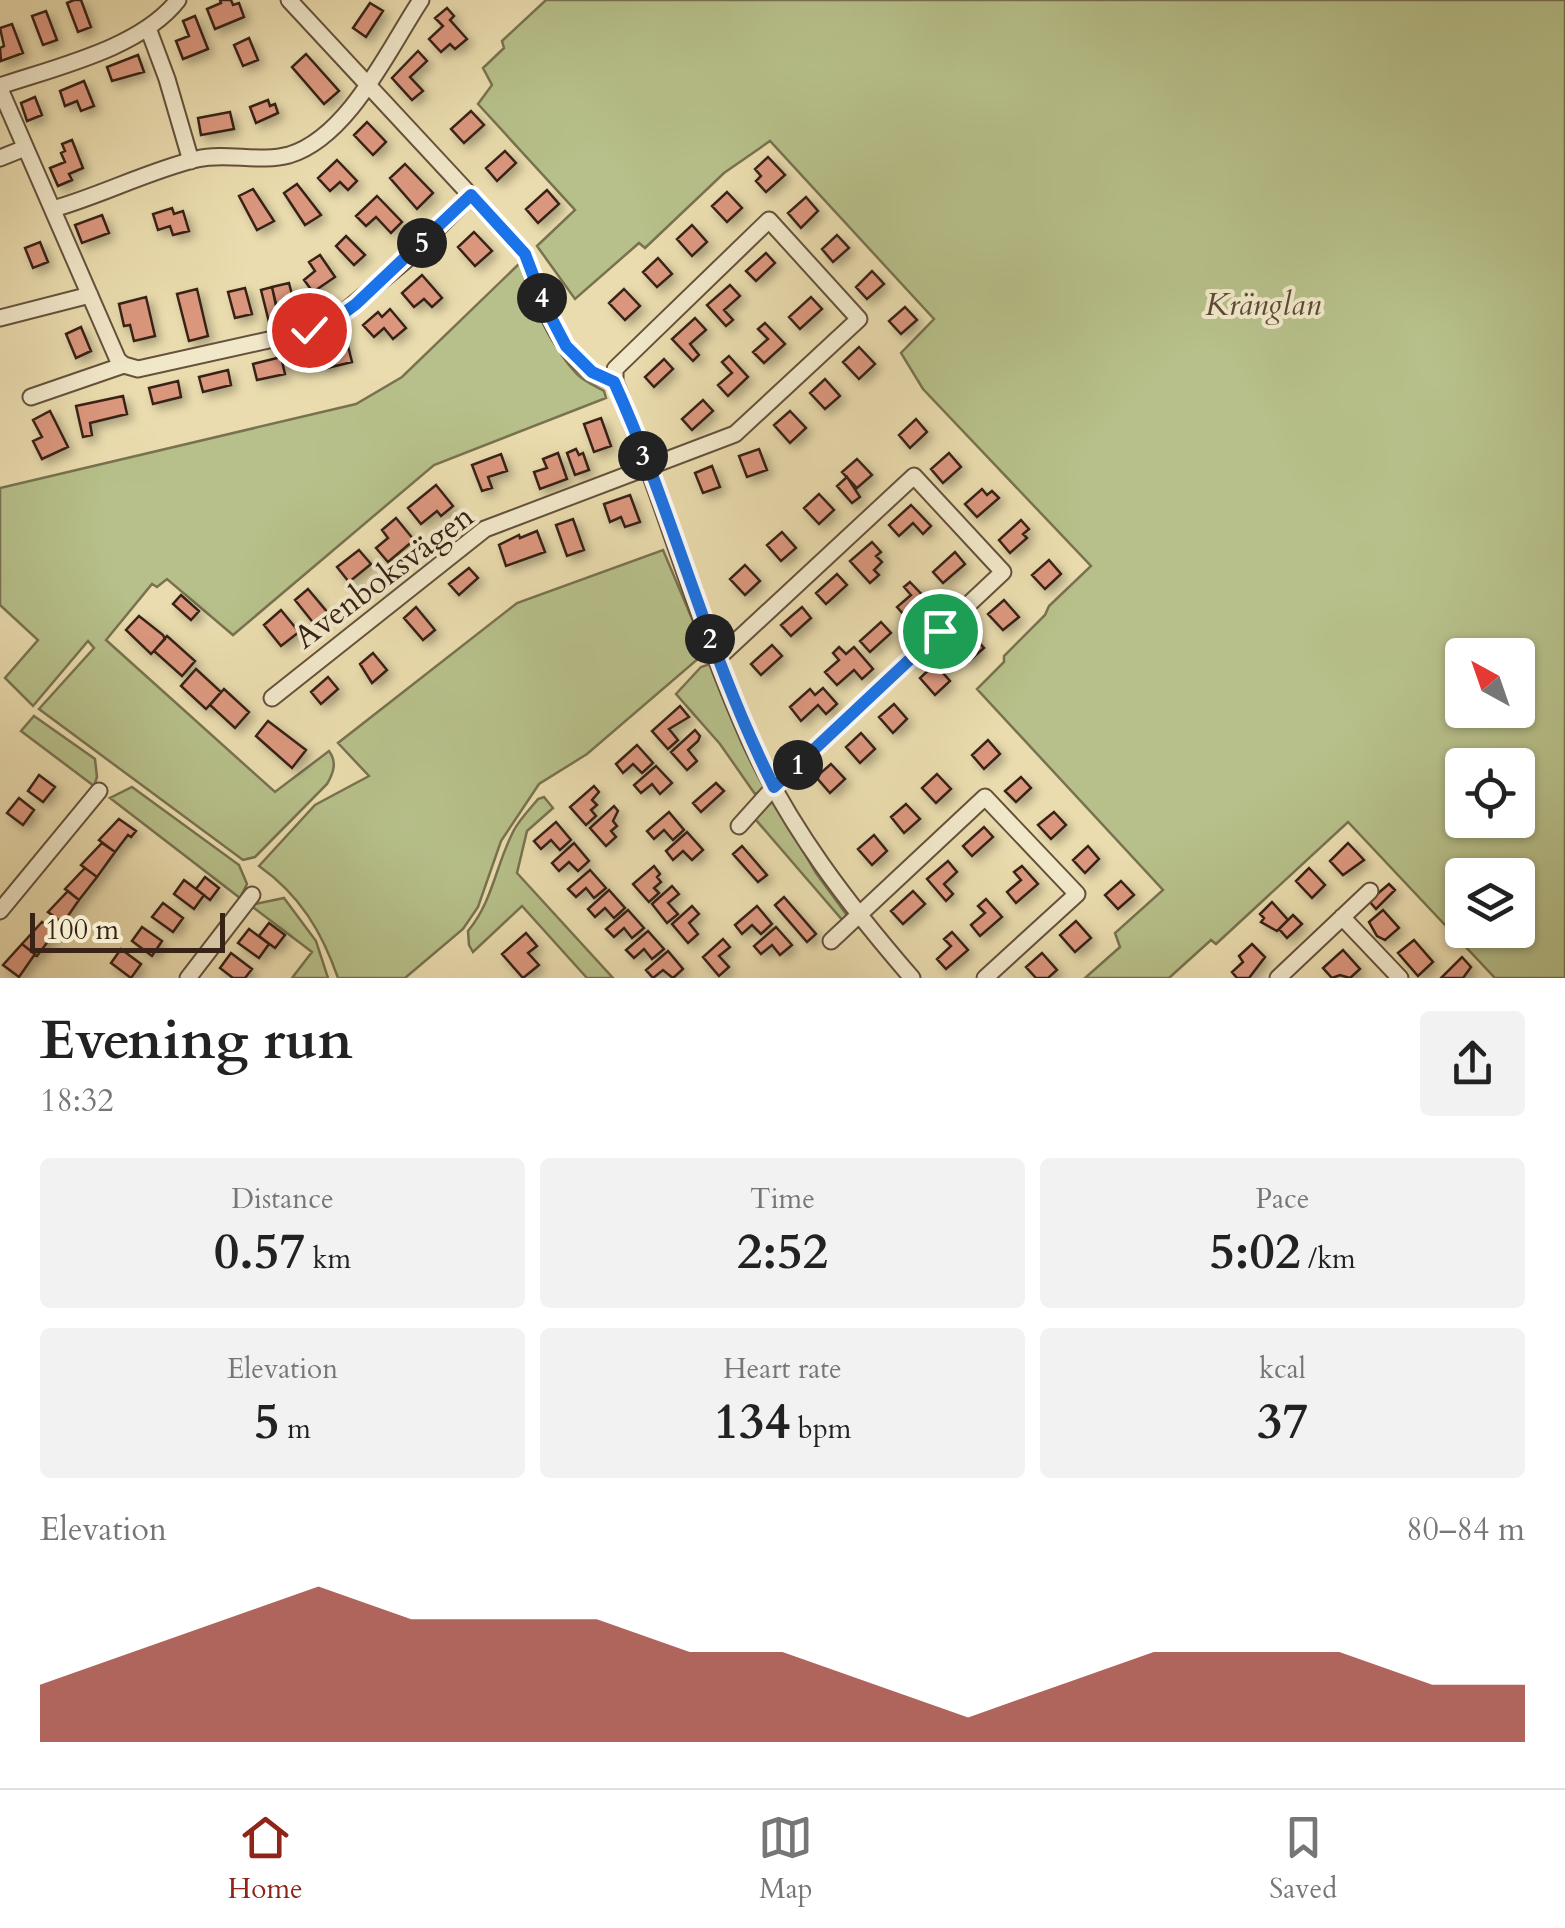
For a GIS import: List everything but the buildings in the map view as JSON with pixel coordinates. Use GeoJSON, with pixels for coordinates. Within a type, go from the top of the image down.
{"type":"FeatureCollection","features":[{"type":"Feature","properties":{"kind":"street"},"geometry":{"type":"LineString","coordinates":[[178,0],[148,28],[0,87],[118,360],[124,365],[138,369],[153,367],[309,330],[337,318],[405,261],[471,195]]}},
{"type":"Feature","properties":{"kind":"street"},"geometry":{"type":"LineString","coordinates":[[289,0],[525,254],[566,346],[592,372],[614,382],[749,738],[830,879],[912,978]]}},
{"type":"Feature","properties":{"kind":"street"},"geometry":{"type":"LineString","coordinates":[[52,209],[204,157],[288,155],[327,132],[369,83],[422,0]]}},
{"type":"Feature","properties":{"kind":"street"},"geometry":{"type":"LineString","coordinates":[[148,28],[191,160]]}},
{"type":"Feature","properties":{"kind":"street"},"geometry":{"type":"LineString","coordinates":[[0,158],[26,148]]}},
{"type":"Feature","properties":{"kind":"street","name":"Avenboksvägen"},"geometry":{"type":"LineString","coordinates":[[272,698],[485,529],[735,434],[858,319],[769,220],[615,369],[614,382]]}},
{"type":"Feature","properties":{"kind":"street"},"geometry":{"type":"LineString","coordinates":[[0,318],[90,295]]}},
{"type":"Feature","properties":{"kind":"street"},"geometry":{"type":"LineString","coordinates":[[31,398],[124,365]]}},
{"type":"Feature","properties":{"kind":"street"},"geometry":{"type":"LineString","coordinates":[[718,659],[914,476],[1002,572],[774,787],[740,826]]}},
{"type":"Feature","properties":{"kind":"street"},"geometry":{"type":"LineString","coordinates":[[0,911],[99,791]]}},
{"type":"Feature","properties":{"kind":"street"},"geometry":{"type":"LineString","coordinates":[[831,941],[985,797],[1077,894],[985,978]]}},
{"type":"Feature","properties":{"kind":"street"},"geometry":{"type":"LineString","coordinates":[[1278,978],[1370,891]]}},
{"type":"Feature","properties":{"kind":"street"},"geometry":{"type":"LineString","coordinates":[[188,978],[252,896]]}},
{"type":"Feature","properties":{"kind":"street"},"geometry":{"type":"LineString","coordinates":[[1342,917],[1400,978]]}},
{"type":"Feature","properties":{"kind":"green space","name":"Kränglan"},"geometry":{"type":"Polygon","coordinates":[[[546,0],[1565,0],[1565,978],[1495,978],[1467,948],[1535,948],[1535,858],[1445,858],[1445,925],[1348,822],[1216,944],[1211,940],[1169,978],[1085,978],[1120,947],[1115,933],[1163,890],[977,689],[1049,606],[1091,566],[923,389],[901,353],[934,319],[770,141],[724,173],[645,248],[639,243],[575,299],[537,246],[575,210],[478,104],[492,85],[483,68],[504,48],[502,41],[546,0]]]}},
{"type":"Feature","properties":{"kind":"green space"},"geometry":{"type":"Polygon","coordinates":[[[521,262],[558,350],[577,374],[604,391],[606,398],[434,465],[233,635],[167,579],[157,587],[152,584],[106,640],[275,792],[329,751],[334,767],[327,784],[255,857],[243,860],[39,709],[94,648],[88,641],[33,706],[5,678],[38,640],[0,605],[0,488],[356,404],[402,377],[521,262]]]}},
{"type":"Feature","properties":{"kind":"green space"},"geometry":{"type":"Polygon","coordinates":[[[663,550],[706,652],[587,754],[539,784],[501,841],[478,907],[463,929],[405,978],[338,978],[308,916],[286,889],[259,866],[315,805],[369,776],[338,743],[517,603],[663,550]]]}},
{"type":"Feature","properties":{"kind":"green space"},"geometry":{"type":"Polygon","coordinates":[[[713,663],[766,788],[755,794],[720,744],[676,694],[701,667],[713,663]]]}},
{"type":"Feature","properties":{"kind":"green space"},"geometry":{"type":"Polygon","coordinates":[[[34,716],[95,759],[94,786],[21,731],[34,716]]]}},
{"type":"Feature","properties":{"kind":"green space"},"geometry":{"type":"Polygon","coordinates":[[[132,787],[239,865],[247,884],[240,898],[110,798],[132,787]]]}},
{"type":"Feature","properties":{"kind":"green space"},"geometry":{"type":"Polygon","coordinates":[[[544,797],[553,808],[527,831],[517,873],[613,978],[587,978],[522,906],[473,952],[469,945],[468,931],[483,907],[514,830],[538,799],[544,797]]]}},
{"type":"Feature","properties":{"kind":"green space"},"geometry":{"type":"Polygon","coordinates":[[[774,801],[816,873],[849,918],[844,922],[756,820],[754,816],[774,801]]]}},
{"type":"Feature","properties":{"kind":"green space"},"geometry":{"type":"Polygon","coordinates":[[[284,898],[316,941],[328,978],[292,978],[312,952],[250,905],[284,898]]]}},
{"type":"Feature","properties":{"kind":"route"},"geometry":{"type":"LineString","coordinates":[[309,330],[337,318],[356,304],[471,195],[525,254],[566,346],[600,378],[614,382],[749,738],[774,787],[940,631]]}}]}
